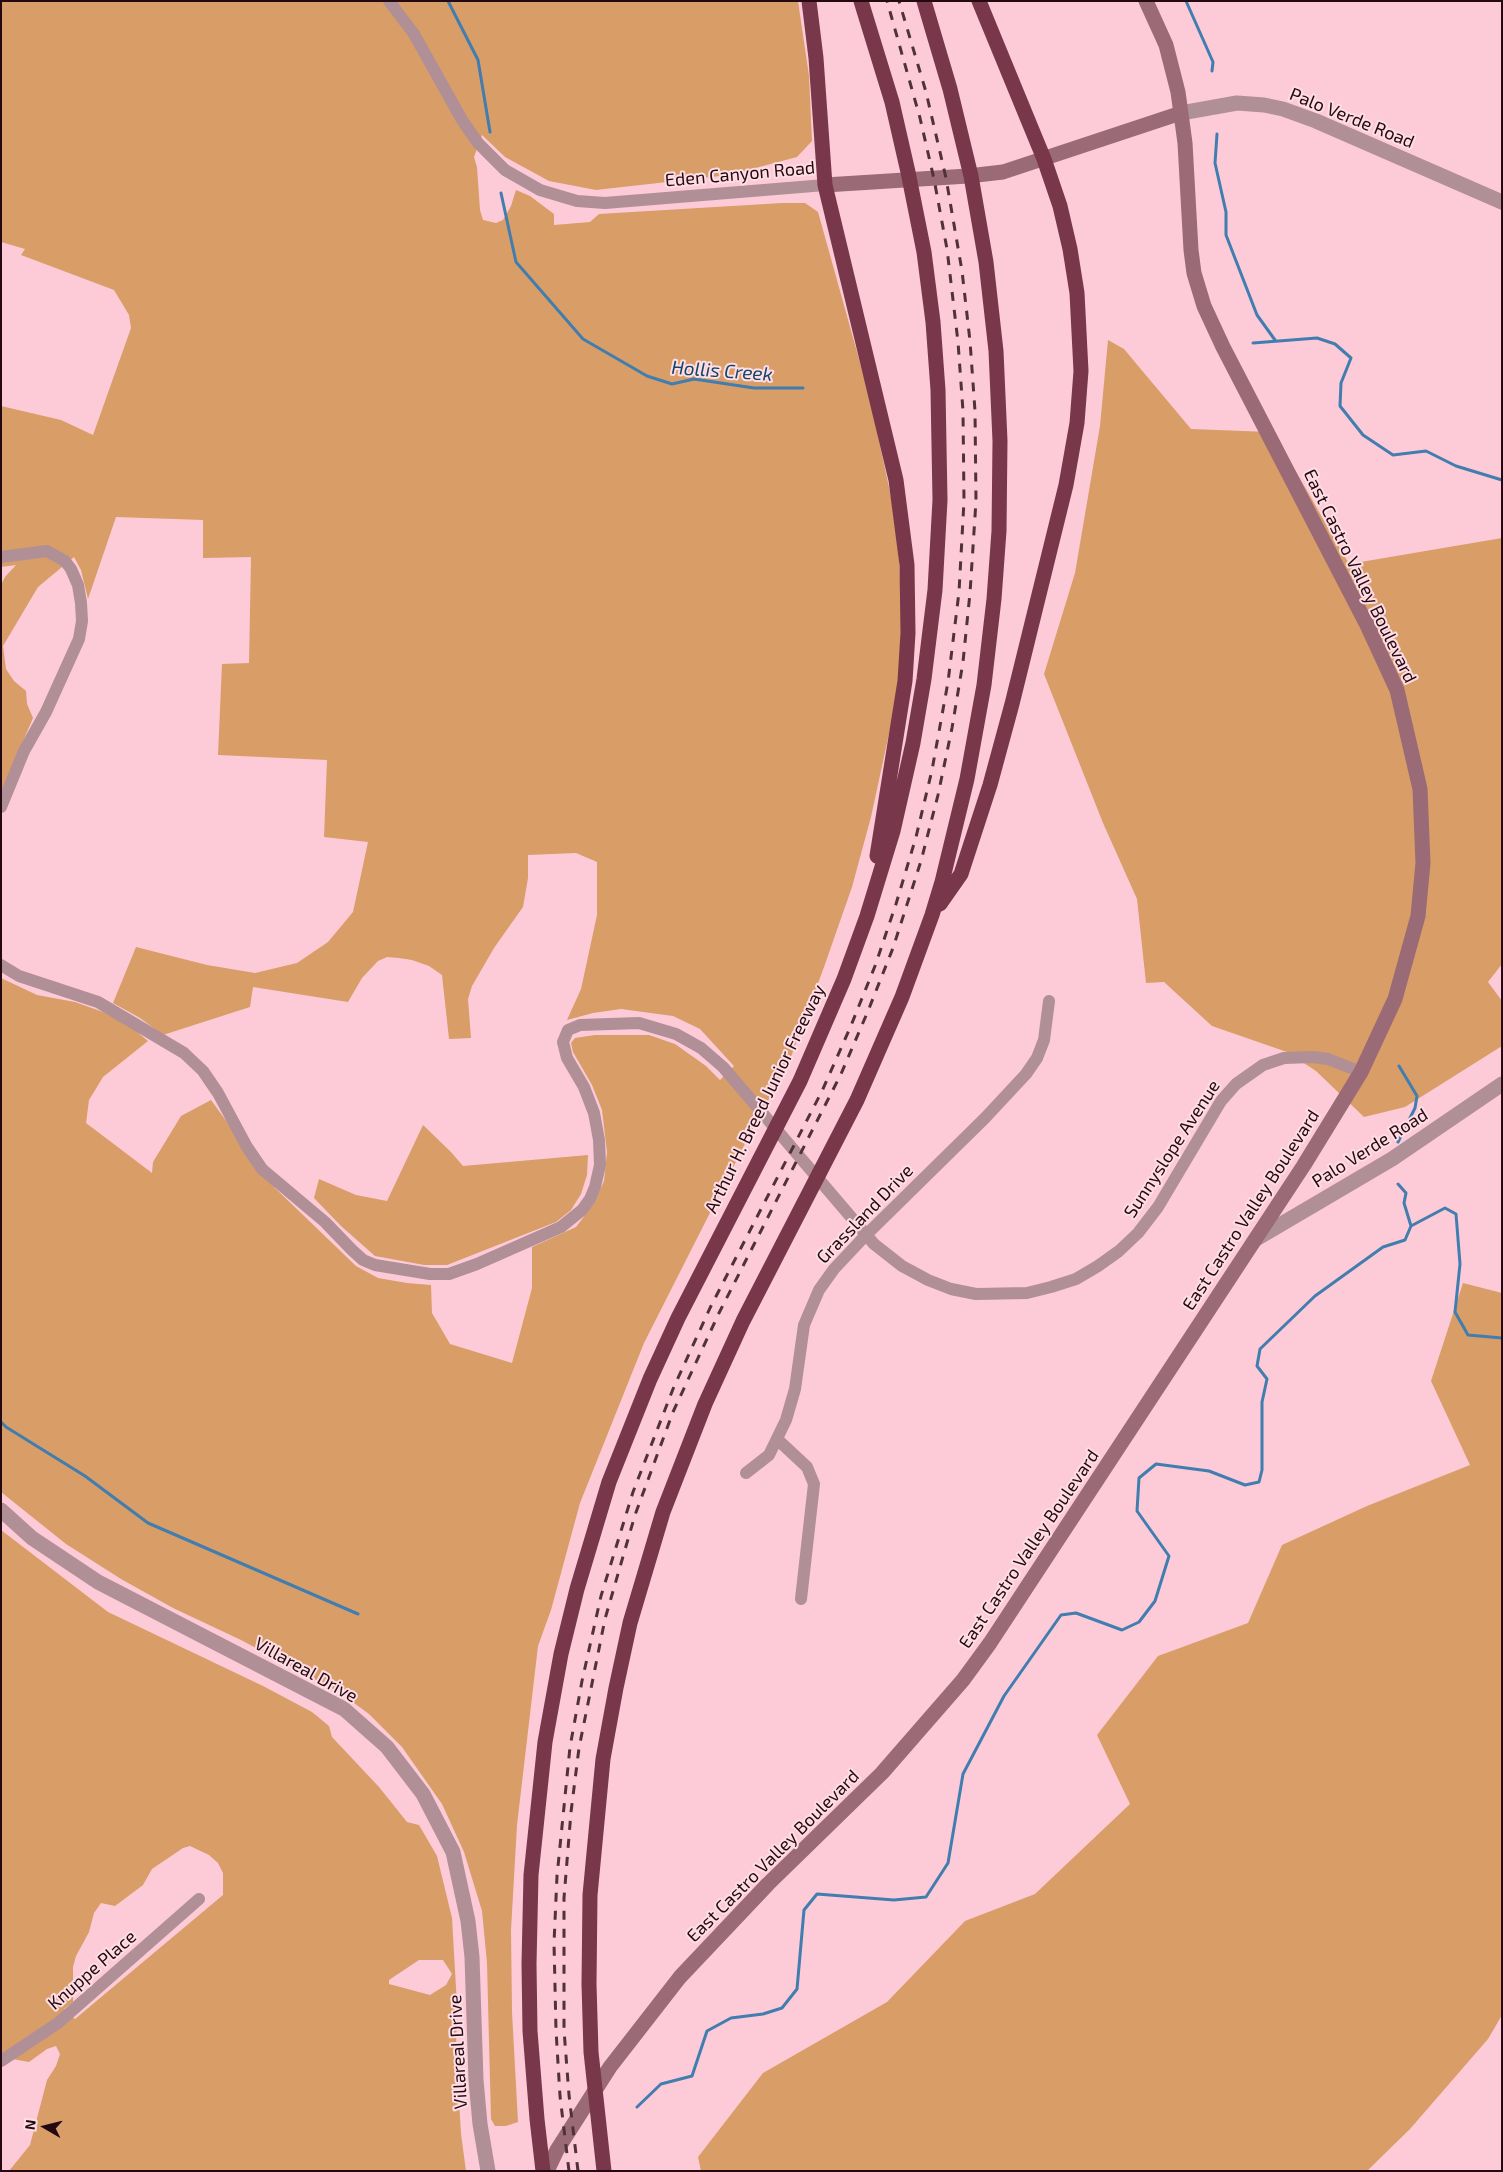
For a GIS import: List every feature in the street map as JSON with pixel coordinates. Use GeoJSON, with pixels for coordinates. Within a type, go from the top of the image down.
{"type":"FeatureCollection","features":[{"type":"Feature","properties":{"kind":"highway"},"geometry":{"type":"LineString","coordinates":[[809,1],[816,58],[825,185],[896,480],[907,565],[909,617],[905,680],[867,916]]}},
{"type":"Feature","properties":{"kind":"highway","name":"Arthur H. Breed Junior Freeway"},"geometry":{"type":"LineString","coordinates":[[543,2171],[532,2068],[529,1927],[532,1852],[538,1793],[546,1735],[561,1654],[589,1546],[617,1461],[659,1358],[810,1060],[844,979],[867,916],[892,831],[913,743],[926,665],[937,568],[940,477],[938,390],[930,300],[916,211],[904,151],[885,78],[861,1]]}},
{"type":"Feature","properties":{"kind":"highway"},"geometry":{"type":"LineString","coordinates":[[604,2171],[592,2052],[589,1930],[594,1835],[607,1735],[630,1623],[663,1512],[693,1432],[727,1355],[866,1080],[893,1018],[932,915],[954,834],[976,735],[990,643],[998,553],[1000,486],[999,396],[990,291],[977,208],[964,144],[924,1]]}},
{"type":"Feature","properties":{"kind":"highway"},"geometry":{"type":"LineString","coordinates":[[932,915],[961,874],[990,785],[1061,506],[1074,443],[1081,371],[1078,304],[1065,227],[1044,159],[979,1]]}},
{"type":"Feature","properties":{"kind":"main road","name":"East Castro Valley Boulevard"},"geometry":{"type":"LineString","coordinates":[[547,2171],[557,2150],[610,2067],[680,1977],[768,1884],[882,1774],[964,1680],[990,1643],[1331,1124],[1361,1072],[1395,999],[1418,916],[1423,863],[1420,789],[1397,690],[1363,616],[1223,347],[1200,295],[1191,250],[1186,149],[1174,73],[1168,50],[1146,1]]}},
{"type":"Feature","properties":{"kind":"main road","name":"Eden Canyon Road"},"geometry":{"type":"LineString","coordinates":[[825,185],[1004,172],[1181,113]]}},
{"type":"Feature","properties":{"kind":"street","name":"Eden Canyon Road"},"geometry":{"type":"LineString","coordinates":[[389,1],[414,34],[462,120],[478,144],[505,170],[540,190],[577,201],[605,203],[825,185]]}},
{"type":"Feature","properties":{"kind":"street","name":"Palo Verde Road"},"geometry":{"type":"LineString","coordinates":[[1181,113],[1237,104],[1264,105],[1283,109],[1316,121],[1502,202]]}},
{"type":"Feature","properties":{"kind":"street"},"geometry":{"type":"LineString","coordinates":[[1,557],[38,551],[56,554],[71,569],[78,585],[82,612],[79,639],[46,712],[24,751],[1,807]]}},
{"type":"Feature","properties":{"kind":"street","name":"Sunnyslope Avenue"},"geometry":{"type":"LineString","coordinates":[[1,965],[19,976],[98,1002],[184,1053],[203,1071],[218,1093],[247,1147],[262,1169],[325,1222],[363,1260],[375,1265],[411,1272],[449,1274],[477,1264],[561,1227],[582,1210],[595,1187],[600,1165],[599,1140],[591,1105],[567,1058],[563,1042],[568,1030],[580,1025],[620,1022],[655,1026],[696,1044],[727,1072],[865,1236],[890,1258],[909,1271],[951,1289],[976,1294],[1027,1293],[1076,1279],[1098,1266],[1138,1232],[1158,1207],[1221,1101],[1236,1084],[1254,1070],[1284,1058],[1312,1056],[1328,1059],[1361,1072]]}},
{"type":"Feature","properties":{"kind":"street","name":"Grassland Drive"},"geometry":{"type":"LineString","coordinates":[[746,1474],[765,1460],[778,1440],[792,1400],[801,1338],[808,1312],[826,1279],[865,1236],[985,1118],[1026,1074],[1037,1058],[1044,1040],[1049,1002]]}},
{"type":"Feature","properties":{"kind":"street","name":"Palo Verde Road"},"geometry":{"type":"LineString","coordinates":[[1256,1239],[1392,1158],[1502,1084]]}},
{"type":"Feature","properties":{"kind":"street"},"geometry":{"type":"LineString","coordinates":[[778,1440],[806,1467],[814,1484],[801,1599]]}},
{"type":"Feature","properties":{"kind":"street","name":"Villareal Drive"},"geometry":{"type":"LineString","coordinates":[[1,1510],[32,1538],[98,1582],[344,1709],[387,1747],[423,1794],[453,1852],[468,1921],[472,1958],[476,2080],[480,2124],[488,2171]]}},
{"type":"Feature","properties":{"kind":"street","name":"Knuppe Place"},"geometry":{"type":"LineString","coordinates":[[1,2061],[58,2023],[199,1899]]}},
{"type":"Feature","properties":{"kind":"shaded area"},"geometry":{"type":"Polygon","coordinates":[[[1,1],[798,1],[809,76],[812,141],[797,157],[729,175],[596,190],[549,181],[505,157],[482,135],[474,157],[477,167],[480,210],[483,220],[496,223],[503,220],[511,206],[516,190],[530,196],[554,214],[554,225],[590,222],[599,214],[782,203],[805,203],[818,212],[869,395],[897,524],[902,619],[902,652],[893,715],[871,817],[852,887],[824,967],[788,1065],[756,1122],[644,1343],[580,1503],[551,1610],[538,1646],[517,1825],[511,1930],[512,2012],[518,2122],[506,2126],[495,2126],[491,2119],[487,1963],[482,1911],[464,1852],[442,1804],[402,1747],[369,1714],[339,1692],[241,1640],[173,1608],[121,1579],[66,1544],[1,1492],[1,978],[37,995],[75,1002],[103,1012],[130,1026],[148,1041],[103,1077],[89,1100],[86,1123],[152,1173],[153,1162],[181,1116],[211,1100],[275,1188],[356,1266],[378,1278],[431,1285],[432,1313],[450,1344],[512,1363],[532,1288],[532,1247],[576,1227],[595,1202],[604,1181],[607,1152],[602,1110],[592,1085],[573,1052],[571,1043],[575,1038],[595,1035],[649,1035],[675,1044],[706,1066],[720,1080],[734,1066],[700,1029],[673,1016],[621,1009],[593,1013],[567,1020],[581,989],[597,915],[597,862],[576,853],[528,855],[528,878],[523,907],[494,948],[472,986],[468,999],[471,1038],[449,1039],[442,975],[429,966],[399,958],[387,957],[378,961],[362,978],[348,1002],[253,987],[250,1007],[163,1035],[140,1018],[113,1003],[136,947],[207,965],[255,973],[297,963],[328,942],[353,912],[368,842],[324,837],[327,760],[218,755],[222,664],[249,663],[251,557],[203,558],[203,520],[116,517],[88,599],[81,570],[74,557],[38,587],[3,646],[6,669],[14,681],[26,691],[27,704],[33,718],[1,792],[1,585],[5,577],[16,565],[1,567],[1,406],[61,420],[93,435],[131,328],[129,315],[114,290],[21,255],[25,249],[1,242],[1,1]]]}},
{"type":"Feature","properties":{"kind":"shaded area"},"geometry":{"type":"Polygon","coordinates":[[[1108,340],[1124,349],[1191,429],[1269,432],[1287,456],[1349,564],[1502,538],[1502,964],[1488,982],[1502,1001],[1502,1046],[1405,1107],[1364,1117],[1316,1071],[1287,1052],[1212,1026],[1164,982],[1146,983],[1137,899],[1103,823],[1044,674],[1075,573],[1100,426],[1108,340]]]}},
{"type":"Feature","properties":{"kind":"shaded area"},"geometry":{"type":"Polygon","coordinates":[[[423,1125],[463,1166],[588,1155],[587,1175],[581,1194],[571,1210],[556,1222],[447,1265],[424,1265],[375,1256],[341,1226],[314,1198],[319,1179],[356,1195],[387,1201],[423,1125]]]}},
{"type":"Feature","properties":{"kind":"shaded area"},"geometry":{"type":"Polygon","coordinates":[[[1463,1283],[1502,1293],[1502,2015],[1488,2039],[1410,2129],[1367,2171],[701,2171],[698,2157],[763,2073],[887,2002],[965,1921],[1035,1894],[1130,1804],[1097,1735],[1158,1656],[1248,1623],[1282,1545],[1367,1506],[1470,1465],[1431,1381],[1463,1283]]]}},
{"type":"Feature","properties":{"kind":"shaded area"},"geometry":{"type":"Polygon","coordinates":[[[1,1530],[108,1612],[263,1686],[312,1712],[329,1726],[332,1737],[379,1787],[407,1822],[419,1825],[437,1856],[452,1918],[457,2005],[456,2049],[461,2134],[466,2171],[9,2171],[30,2145],[47,2080],[56,2066],[60,2054],[56,2046],[47,2049],[29,2062],[1,2057],[1,1530]],[[190,1846],[183,1848],[152,1869],[143,1885],[115,1906],[101,1903],[94,1913],[89,1932],[76,1956],[73,1967],[73,2002],[64,2009],[75,2019],[223,1895],[223,1873],[218,1863],[209,1855],[190,1846]],[[419,1960],[389,1980],[389,1984],[430,1995],[446,1985],[452,1974],[443,1960],[419,1960]]]}},
{"type":"Feature","properties":{"kind":"waterway","name":"Hollis Creek"},"geometry":{"type":"LineString","coordinates":[[448,1],[478,60],[490,132]]}},
{"type":"Feature","properties":{"kind":"waterway"},"geometry":{"type":"LineString","coordinates":[[1186,1],[1213,62],[1212,71]]}},
{"type":"Feature","properties":{"kind":"waterway"},"geometry":{"type":"LineString","coordinates":[[1217,134],[1215,163],[1226,212],[1226,235],[1257,315],[1275,340]]}},
{"type":"Feature","properties":{"kind":"waterway","name":"Hollis Creek"},"geometry":{"type":"LineString","coordinates":[[501,193],[516,262],[583,339],[647,376],[672,384],[694,379],[754,388],[803,388]]}},
{"type":"Feature","properties":{"kind":"waterway","name":"Hollis Creek"},"geometry":{"type":"LineString","coordinates":[[1253,343],[1317,338],[1335,344],[1351,358],[1341,383],[1340,406],[1363,435],[1393,455],[1426,451],[1456,466],[1502,480]]}},
{"type":"Feature","properties":{"kind":"waterway"},"geometry":{"type":"LineString","coordinates":[[1398,1142],[1415,1108],[1417,1096],[1399,1066]]}},
{"type":"Feature","properties":{"kind":"waterway"},"geometry":{"type":"LineString","coordinates":[[1398,1184],[1406,1193],[1404,1203],[1411,1226]]}},
{"type":"Feature","properties":{"kind":"waterway"},"geometry":{"type":"LineString","coordinates":[[637,2107],[661,2084],[692,2076],[707,2031],[731,2018],[763,2014],[782,2008],[797,1989],[804,1910],[817,1894],[894,1900],[926,1897],[948,1863],[963,1774],[1004,1696],[1061,1615],[1076,1613],[1122,1630],[1139,1622],[1155,1601],[1169,1556],[1137,1511],[1139,1478],[1156,1464],[1209,1471],[1245,1485],[1259,1482],[1262,1470],[1262,1402],[1267,1379],[1257,1366],[1260,1349],[1315,1296],[1383,1247],[1405,1240],[1411,1226],[1445,1208],[1456,1214],[1460,1264],[1455,1312],[1468,1335],[1502,1338]]}},
{"type":"Feature","properties":{"kind":"waterway"},"geometry":{"type":"LineString","coordinates":[[1,1422],[6,1427],[85,1476],[148,1523],[358,1614]]}},
{"type":"Feature","properties":{"kind":"railway"},"geometry":{"type":"LineString","coordinates":[[569,2171],[560,2096],[556,2030],[554,1943],[557,1876],[570,1747],[582,1681],[601,1596],[633,1492],[673,1389],[710,1308],[822,1091],[875,966],[916,837],[932,770],[948,682],[959,592],[964,501],[963,411],[958,342],[947,249],[934,179],[920,118],[887,1]]}},
{"type":"Feature","properties":{"kind":"railway"},"geometry":{"type":"LineString","coordinates":[[578,2171],[564,2030],[564,1898],[571,1812],[579,1748],[605,1619],[635,1515],[673,1412],[719,1313],[841,1074],[893,948],[921,861],[938,795],[963,662],[976,501],[975,411],[970,341],[962,271],[946,178],[926,92],[899,1]]}}]}
